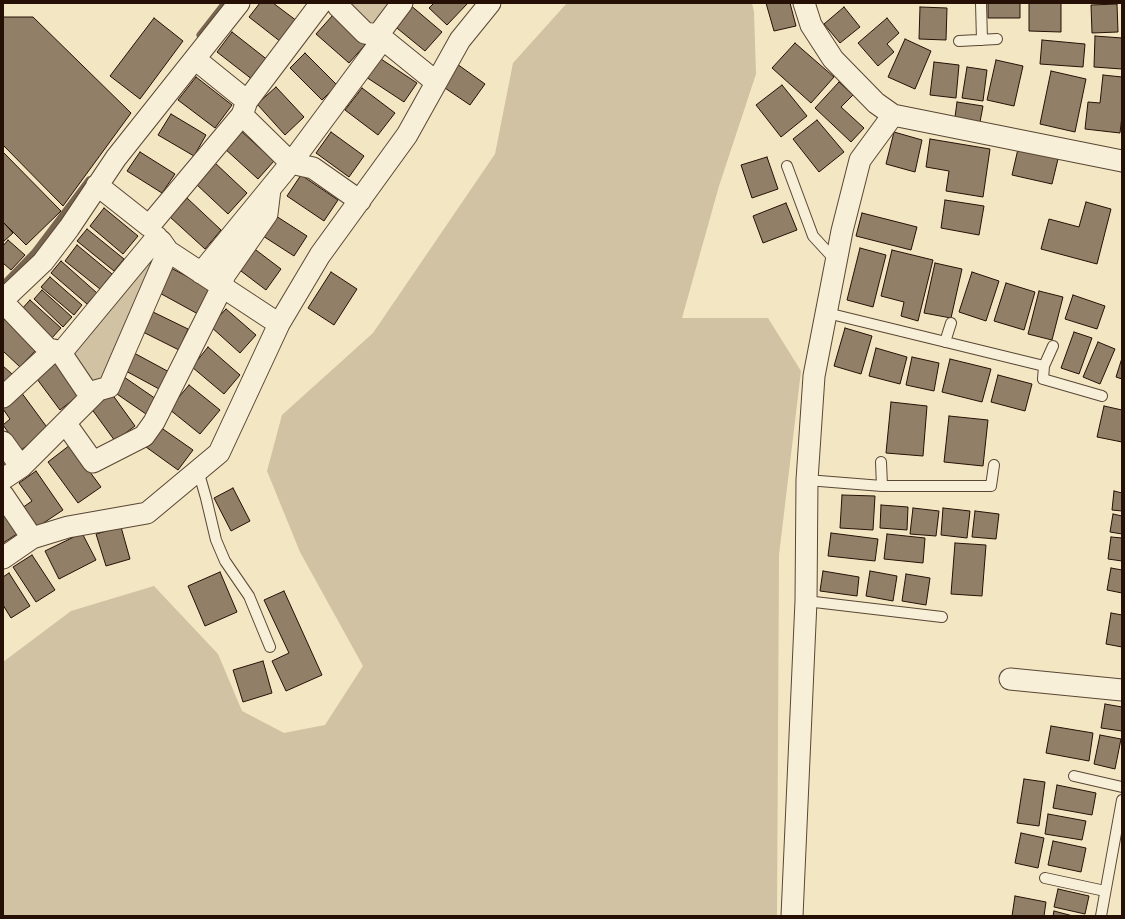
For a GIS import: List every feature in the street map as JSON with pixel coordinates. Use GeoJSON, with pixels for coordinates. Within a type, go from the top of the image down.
{"type":"FeatureCollection","features":[{"type":"Feature","properties":{"kind":"street"},"geometry":{"type":"LineString","coordinates":[[158,238],[109,388],[88,393],[58,352],[48,349],[3,301],[43,262],[69,228],[116,158],[239,3]]}},
{"type":"Feature","properties":{"kind":"street"},"geometry":{"type":"LineString","coordinates":[[3,397],[58,352],[158,238],[244,108],[321,3]]}},
{"type":"Feature","properties":{"kind":"street"},"geometry":{"type":"LineString","coordinates":[[337,3],[338,6],[365,33],[380,37],[436,82]]}},
{"type":"Feature","properties":{"kind":"street"},"geometry":{"type":"LineString","coordinates":[[201,273],[291,163],[380,37],[402,3]]}},
{"type":"Feature","properties":{"kind":"street"},"geometry":{"type":"LineString","coordinates":[[3,558],[32,538],[68,527],[147,513],[219,453],[279,324],[320,255],[407,135],[460,40],[490,3]]}},
{"type":"Feature","properties":{"kind":"street"},"geometry":{"type":"LineString","coordinates":[[804,3],[811,25],[833,59],[876,102],[893,115],[1122,161]]}},
{"type":"Feature","properties":{"kind":"street"},"geometry":{"type":"LineString","coordinates":[[195,59],[244,108],[291,163],[313,168],[360,200]]}},
{"type":"Feature","properties":{"kind":"street"},"geometry":{"type":"LineString","coordinates":[[792,916],[806,601],[807,480],[814,376],[842,232],[860,160],[893,115]]}},
{"type":"Feature","properties":{"kind":"street"},"geometry":{"type":"LineString","coordinates":[[97,185],[201,273],[279,324]]}},
{"type":"Feature","properties":{"kind":"street"},"geometry":{"type":"LineString","coordinates":[[66,424],[94,462],[144,436],[154,422],[222,287],[224,276],[267,214],[270,189]]}},
{"type":"Feature","properties":{"kind":"street"},"geometry":{"type":"LineString","coordinates":[[3,480],[21,467],[66,424],[97,391]]}},
{"type":"Feature","properties":{"kind":"street"},"geometry":{"type":"LineString","coordinates":[[3,442],[21,467]]}},
{"type":"Feature","properties":{"kind":"street"},"geometry":{"type":"LineString","coordinates":[[3,495],[32,538]]}},
{"type":"Feature","properties":{"kind":"street"},"geometry":{"type":"LineString","coordinates":[[1010,679],[1122,690]]}},
{"type":"Feature","properties":{"kind":"lane"},"geometry":{"type":"LineString","coordinates":[[981,3],[982,40]]}},
{"type":"Feature","properties":{"kind":"lane"},"geometry":{"type":"LineString","coordinates":[[960,41],[996,39]]}},
{"type":"Feature","properties":{"kind":"lane"},"geometry":{"type":"LineString","coordinates":[[787,166],[813,236],[837,262]]}},
{"type":"Feature","properties":{"kind":"lane"},"geometry":{"type":"LineString","coordinates":[[827,313],[1044,366]]}},
{"type":"Feature","properties":{"kind":"lane"},"geometry":{"type":"LineString","coordinates":[[945,342],[951,323]]}},
{"type":"Feature","properties":{"kind":"lane"},"geometry":{"type":"LineString","coordinates":[[1053,346],[1044,366],[1043,379],[1102,396]]}},
{"type":"Feature","properties":{"kind":"lane"},"geometry":{"type":"LineString","coordinates":[[881,462],[882,486]]}},
{"type":"Feature","properties":{"kind":"lane"},"geometry":{"type":"LineString","coordinates":[[807,480],[882,486],[991,486],[994,465]]}},
{"type":"Feature","properties":{"kind":"lane"},"geometry":{"type":"LineString","coordinates":[[198,470],[216,540],[226,561],[249,596],[270,647]]}},
{"type":"Feature","properties":{"kind":"lane"},"geometry":{"type":"LineString","coordinates":[[806,601],[942,617]]}},
{"type":"Feature","properties":{"kind":"lane"},"geometry":{"type":"LineString","coordinates":[[1074,776],[1122,787]]}},
{"type":"Feature","properties":{"kind":"lane"},"geometry":{"type":"LineString","coordinates":[[1101,916],[1122,800]]}},
{"type":"Feature","properties":{"kind":"lane"},"geometry":{"type":"LineString","coordinates":[[1045,878],[1105,891]]}},
{"type":"Feature","properties":{"kind":"shaded area"},"geometry":{"type":"Polygon","coordinates":[[[343,3],[395,3],[377,28],[343,3]]]}},
{"type":"Feature","properties":{"kind":"shaded area"},"geometry":{"type":"Polygon","coordinates":[[[567,3],[752,3],[754,12],[756,74],[719,186],[682,318],[768,318],[801,371],[779,555],[777,916],[3,916],[3,662],[71,611],[154,586],[218,654],[242,711],[284,733],[325,725],[363,666],[300,552],[267,471],[282,415],[373,333],[495,154],[513,63],[567,3]]]}},
{"type":"Feature","properties":{"kind":"shaded area"},"geometry":{"type":"Polygon","coordinates":[[[149,254],[158,263],[104,378],[90,384],[67,352],[149,254]]]}},
{"type":"Feature","properties":{"kind":"building"},"geometry":{"type":"Polygon","coordinates":[[[260,3],[273,3],[297,21],[281,42],[249,17],[260,3]]]}},
{"type":"Feature","properties":{"kind":"building"},"geometry":{"type":"Polygon","coordinates":[[[434,3],[468,3],[447,25],[429,8],[434,3]]]}},
{"type":"Feature","properties":{"kind":"building"},"geometry":{"type":"Polygon","coordinates":[[[766,3],[790,3],[796,26],[774,31],[766,3]]]}},
{"type":"Feature","properties":{"kind":"building"},"geometry":{"type":"Polygon","coordinates":[[[988,3],[1020,3],[1020,18],[988,18],[988,3]]]}},
{"type":"Feature","properties":{"kind":"building"},"geometry":{"type":"Polygon","coordinates":[[[1029,3],[1061,3],[1061,32],[1029,31],[1029,3]]]}},
{"type":"Feature","properties":{"kind":"building"},"geometry":{"type":"Polygon","coordinates":[[[409,4],[442,32],[425,51],[392,24],[409,4]]]}},
{"type":"Feature","properties":{"kind":"building"},"geometry":{"type":"Polygon","coordinates":[[[1117,4],[1118,32],[1092,33],[1091,5],[1117,4]]]}},
{"type":"Feature","properties":{"kind":"building"},"geometry":{"type":"Polygon","coordinates":[[[844,7],[860,27],[840,43],[824,24],[844,7]]]}},
{"type":"Feature","properties":{"kind":"building"},"geometry":{"type":"Polygon","coordinates":[[[920,7],[947,8],[946,40],[919,39],[920,7]]]}},
{"type":"Feature","properties":{"kind":"building"},"geometry":{"type":"Polygon","coordinates":[[[333,15],[365,45],[349,63],[316,34],[333,15]]]}},
{"type":"Feature","properties":{"kind":"building"},"geometry":{"type":"Polygon","coordinates":[[[3,17],[33,17],[131,113],[63,206],[3,145],[3,17]]]}},
{"type":"Feature","properties":{"kind":"building"},"geometry":{"type":"Polygon","coordinates":[[[154,18],[183,41],[140,99],[110,76],[154,18]]]}},
{"type":"Feature","properties":{"kind":"building"},"geometry":{"type":"Polygon","coordinates":[[[887,18],[899,33],[887,44],[894,52],[878,66],[858,43],[887,18]]]}},
{"type":"Feature","properties":{"kind":"building"},"geometry":{"type":"Polygon","coordinates":[[[232,32],[269,61],[253,80],[217,52],[232,32]]]}},
{"type":"Feature","properties":{"kind":"building"},"geometry":{"type":"Polygon","coordinates":[[[1095,36],[1122,38],[1122,69],[1094,67],[1095,36]]]}},
{"type":"Feature","properties":{"kind":"building"},"geometry":{"type":"Polygon","coordinates":[[[905,39],[931,51],[915,89],[888,77],[905,39]]]}},
{"type":"Feature","properties":{"kind":"building"},"geometry":{"type":"Polygon","coordinates":[[[1042,40],[1085,44],[1083,67],[1040,64],[1042,40]]]}},
{"type":"Feature","properties":{"kind":"building"},"geometry":{"type":"Polygon","coordinates":[[[795,43],[834,77],[811,103],[772,68],[795,43]]]}},
{"type":"Feature","properties":{"kind":"building"},"geometry":{"type":"Polygon","coordinates":[[[305,53],[337,85],[322,100],[290,68],[305,53]]]}},
{"type":"Feature","properties":{"kind":"building"},"geometry":{"type":"Polygon","coordinates":[[[378,57],[417,83],[404,102],[366,77],[378,57]]]}},
{"type":"Feature","properties":{"kind":"building"},"geometry":{"type":"Polygon","coordinates":[[[996,60],[1023,66],[1014,106],[987,100],[996,60]]]}},
{"type":"Feature","properties":{"kind":"building"},"geometry":{"type":"Polygon","coordinates":[[[934,62],[959,65],[956,98],[930,95],[934,62]]]}},
{"type":"Feature","properties":{"kind":"building"},"geometry":{"type":"Polygon","coordinates":[[[457,64],[485,84],[470,105],[442,86],[457,64]]]}},
{"type":"Feature","properties":{"kind":"building"},"geometry":{"type":"Polygon","coordinates":[[[967,67],[987,70],[983,101],[962,98],[967,67]]]}},
{"type":"Feature","properties":{"kind":"building"},"geometry":{"type":"Polygon","coordinates":[[[1051,71],[1086,79],[1075,132],[1040,124],[1051,71]]]}},
{"type":"Feature","properties":{"kind":"building"},"geometry":{"type":"Polygon","coordinates":[[[1103,75],[1122,77],[1122,116],[1120,133],[1085,129],[1088,102],[1100,103],[1103,75]]]}},
{"type":"Feature","properties":{"kind":"building"},"geometry":{"type":"Polygon","coordinates":[[[196,77],[232,105],[215,128],[178,100],[196,77]]]}},
{"type":"Feature","properties":{"kind":"building"},"geometry":{"type":"Polygon","coordinates":[[[839,82],[853,95],[841,107],[864,128],[851,142],[815,108],[839,82]]]}},
{"type":"Feature","properties":{"kind":"building"},"geometry":{"type":"Polygon","coordinates":[[[782,85],[807,116],[781,137],[756,105],[782,85]]]}},
{"type":"Feature","properties":{"kind":"building"},"geometry":{"type":"Polygon","coordinates":[[[276,87],[304,117],[285,135],[257,104],[276,87]]]}},
{"type":"Feature","properties":{"kind":"building"},"geometry":{"type":"Polygon","coordinates":[[[362,88],[395,113],[378,135],[345,110],[362,88]]]}},
{"type":"Feature","properties":{"kind":"building"},"geometry":{"type":"Polygon","coordinates":[[[957,102],[983,106],[980,122],[955,117],[957,102]]]}},
{"type":"Feature","properties":{"kind":"building"},"geometry":{"type":"Polygon","coordinates":[[[171,114],[206,135],[194,156],[158,135],[171,114]]]}},
{"type":"Feature","properties":{"kind":"building"},"geometry":{"type":"Polygon","coordinates":[[[817,120],[844,152],[819,172],[793,139],[817,120]]]}},
{"type":"Feature","properties":{"kind":"building"},"geometry":{"type":"Polygon","coordinates":[[[240,130],[274,161],[258,179],[224,148],[240,130]]]}},
{"type":"Feature","properties":{"kind":"building"},"geometry":{"type":"Polygon","coordinates":[[[331,132],[364,156],[349,177],[316,153],[331,132]]]}},
{"type":"Feature","properties":{"kind":"building"},"geometry":{"type":"Polygon","coordinates":[[[894,132],[922,140],[915,172],[886,164],[894,132]]]}},
{"type":"Feature","properties":{"kind":"building"},"geometry":{"type":"Polygon","coordinates":[[[930,139],[990,149],[983,197],[946,191],[949,171],[926,167],[930,139]]]}},
{"type":"Feature","properties":{"kind":"building"},"geometry":{"type":"Polygon","coordinates":[[[1018,149],[1058,159],[1052,184],[1012,175],[1018,149]]]}},
{"type":"Feature","properties":{"kind":"building"},"geometry":{"type":"Polygon","coordinates":[[[3,152],[61,211],[26,245],[3,222],[3,152]]]}},
{"type":"Feature","properties":{"kind":"building"},"geometry":{"type":"Polygon","coordinates":[[[140,152],[175,174],[162,193],[127,171],[140,152]]]}},
{"type":"Feature","properties":{"kind":"building"},"geometry":{"type":"Polygon","coordinates":[[[767,157],[778,189],[752,198],[741,165],[767,157]]]}},
{"type":"Feature","properties":{"kind":"building"},"geometry":{"type":"Polygon","coordinates":[[[214,162],[247,193],[228,214],[195,183],[214,162]]]}},
{"type":"Feature","properties":{"kind":"building"},"geometry":{"type":"Polygon","coordinates":[[[301,175],[338,200],[324,221],[287,196],[301,175]]]}},
{"type":"Feature","properties":{"kind":"building"},"geometry":{"type":"Polygon","coordinates":[[[187,198],[221,230],[205,249],[170,217],[187,198]]]}},
{"type":"Feature","properties":{"kind":"building"},"geometry":{"type":"Polygon","coordinates":[[[945,200],[984,206],[979,235],[941,228],[945,200]]]}},
{"type":"Feature","properties":{"kind":"building"},"geometry":{"type":"Polygon","coordinates":[[[1086,202],[1111,209],[1097,264],[1041,249],[1049,219],[1079,227],[1086,202]]]}},
{"type":"Feature","properties":{"kind":"building"},"geometry":{"type":"Polygon","coordinates":[[[786,203],[797,230],[763,243],[753,216],[786,203]]]}},
{"type":"Feature","properties":{"kind":"building"},"geometry":{"type":"Polygon","coordinates":[[[104,208],[138,236],[123,254],[90,226],[104,208]]]}},
{"type":"Feature","properties":{"kind":"building"},"geometry":{"type":"Polygon","coordinates":[[[862,213],[917,227],[911,250],[856,236],[862,213]]]}},
{"type":"Feature","properties":{"kind":"building"},"geometry":{"type":"Polygon","coordinates":[[[276,216],[307,236],[294,256],[263,236],[276,216]]]}},
{"type":"Feature","properties":{"kind":"building"},"geometry":{"type":"Polygon","coordinates":[[[3,222],[13,233],[3,242],[3,222]]]}},
{"type":"Feature","properties":{"kind":"building"},"geometry":{"type":"Polygon","coordinates":[[[87,229],[124,259],[114,271],[77,241],[87,229]]]}},
{"type":"Feature","properties":{"kind":"building"},"geometry":{"type":"Polygon","coordinates":[[[8,240],[25,255],[11,270],[3,263],[3,246],[8,240]]]}},
{"type":"Feature","properties":{"kind":"building"},"geometry":{"type":"Polygon","coordinates":[[[77,245],[112,274],[100,289],[65,261],[77,245]]]}},
{"type":"Feature","properties":{"kind":"building"},"geometry":{"type":"Polygon","coordinates":[[[252,247],[281,269],[266,290],[237,268],[252,247]]]}},
{"type":"Feature","properties":{"kind":"building"},"geometry":{"type":"Polygon","coordinates":[[[860,248],[886,255],[873,307],[847,300],[860,248]]]}},
{"type":"Feature","properties":{"kind":"building"},"geometry":{"type":"Polygon","coordinates":[[[892,250],[933,260],[918,321],[901,316],[904,302],[881,296],[892,250]]]}},
{"type":"Feature","properties":{"kind":"building"},"geometry":{"type":"Polygon","coordinates":[[[61,261],[97,293],[87,304],[51,273],[61,261]]]}},
{"type":"Feature","properties":{"kind":"building"},"geometry":{"type":"Polygon","coordinates":[[[935,263],[962,269],[951,318],[924,313],[935,263]]]}},
{"type":"Feature","properties":{"kind":"building"},"geometry":{"type":"Polygon","coordinates":[[[169,267],[211,289],[198,314],[156,291],[169,267]]]}},
{"type":"Feature","properties":{"kind":"building"},"geometry":{"type":"Polygon","coordinates":[[[331,272],[357,289],[334,325],[308,308],[331,272]]]}},
{"type":"Feature","properties":{"kind":"building"},"geometry":{"type":"Polygon","coordinates":[[[972,272],[999,281],[986,321],[959,312],[972,272]]]}},
{"type":"Feature","properties":{"kind":"building"},"geometry":{"type":"Polygon","coordinates":[[[50,277],[82,305],[74,315],[41,287],[50,277]]]}},
{"type":"Feature","properties":{"kind":"building"},"geometry":{"type":"Polygon","coordinates":[[[1006,283],[1035,292],[1024,330],[994,321],[1006,283]]]}},
{"type":"Feature","properties":{"kind":"building"},"geometry":{"type":"Polygon","coordinates":[[[42,290],[72,317],[63,327],[34,299],[42,290]]]}},
{"type":"Feature","properties":{"kind":"building"},"geometry":{"type":"Polygon","coordinates":[[[1039,291],[1063,297],[1052,340],[1028,334],[1039,291]]]}},
{"type":"Feature","properties":{"kind":"building"},"geometry":{"type":"Polygon","coordinates":[[[1073,295],[1105,306],[1097,329],[1065,319],[1073,295]]]}},
{"type":"Feature","properties":{"kind":"building"},"geometry":{"type":"Polygon","coordinates":[[[30,300],[61,328],[51,339],[20,311],[30,300]]]}},
{"type":"Feature","properties":{"kind":"building"},"geometry":{"type":"Polygon","coordinates":[[[226,309],[256,335],[240,353],[210,326],[226,309]]]}},
{"type":"Feature","properties":{"kind":"building"},"geometry":{"type":"Polygon","coordinates":[[[153,312],[188,329],[179,350],[143,332],[153,312]]]}},
{"type":"Feature","properties":{"kind":"building"},"geometry":{"type":"Polygon","coordinates":[[[5,319],[37,349],[20,367],[3,351],[3,321],[5,319]]]}},
{"type":"Feature","properties":{"kind":"building"},"geometry":{"type":"Polygon","coordinates":[[[845,328],[872,336],[861,374],[834,366],[845,328]]]}},
{"type":"Feature","properties":{"kind":"building"},"geometry":{"type":"Polygon","coordinates":[[[1074,332],[1092,338],[1079,374],[1061,368],[1074,332]]]}},
{"type":"Feature","properties":{"kind":"building"},"geometry":{"type":"Polygon","coordinates":[[[1098,342],[1115,349],[1100,384],[1083,377],[1098,342]]]}},
{"type":"Feature","properties":{"kind":"building"},"geometry":{"type":"Polygon","coordinates":[[[208,347],[240,375],[224,394],[192,367],[208,347]]]}},
{"type":"Feature","properties":{"kind":"building"},"geometry":{"type":"Polygon","coordinates":[[[876,348],[907,357],[900,384],[869,376],[876,348]]]}},
{"type":"Feature","properties":{"kind":"building"},"geometry":{"type":"Polygon","coordinates":[[[134,353],[171,373],[161,390],[124,370],[134,353]]]}},
{"type":"Feature","properties":{"kind":"building"},"geometry":{"type":"Polygon","coordinates":[[[912,357],[939,363],[934,391],[906,385],[912,357]]]}},
{"type":"Feature","properties":{"kind":"building"},"geometry":{"type":"Polygon","coordinates":[[[1122,358],[1122,379],[1116,377],[1122,358]]]}},
{"type":"Feature","properties":{"kind":"building"},"geometry":{"type":"Polygon","coordinates":[[[950,359],[991,369],[982,402],[942,392],[950,359]]]}},
{"type":"Feature","properties":{"kind":"building"},"geometry":{"type":"Polygon","coordinates":[[[54,360],[79,395],[60,410],[34,375],[54,360]]]}},
{"type":"Feature","properties":{"kind":"building"},"geometry":{"type":"Polygon","coordinates":[[[3,366],[12,374],[3,384],[3,366]]]}},
{"type":"Feature","properties":{"kind":"building"},"geometry":{"type":"Polygon","coordinates":[[[998,375],[1032,384],[1025,411],[991,402],[998,375]]]}},
{"type":"Feature","properties":{"kind":"building"},"geometry":{"type":"Polygon","coordinates":[[[124,377],[156,399],[146,414],[114,392],[124,377]]]}},
{"type":"Feature","properties":{"kind":"building"},"geometry":{"type":"Polygon","coordinates":[[[189,385],[220,410],[200,434],[169,409],[189,385]]]}},
{"type":"Feature","properties":{"kind":"building"},"geometry":{"type":"Polygon","coordinates":[[[21,392],[49,430],[21,450],[3,425],[10,419],[3,409],[3,405],[21,392]]]}},
{"type":"Feature","properties":{"kind":"building"},"geometry":{"type":"Polygon","coordinates":[[[112,394],[135,426],[115,441],[91,408],[112,394]]]}},
{"type":"Feature","properties":{"kind":"building"},"geometry":{"type":"Polygon","coordinates":[[[891,402],[927,406],[923,456],[886,453],[891,402]]]}},
{"type":"Feature","properties":{"kind":"building"},"geometry":{"type":"Polygon","coordinates":[[[1104,406],[1122,410],[1122,442],[1097,437],[1104,406]]]}},
{"type":"Feature","properties":{"kind":"building"},"geometry":{"type":"Polygon","coordinates":[[[949,416],[988,420],[983,466],[944,462],[949,416]]]}},
{"type":"Feature","properties":{"kind":"building"},"geometry":{"type":"Polygon","coordinates":[[[160,427],[193,450],[178,470],[146,447],[160,427]]]}},
{"type":"Feature","properties":{"kind":"building"},"geometry":{"type":"Polygon","coordinates":[[[70,445],[101,487],[78,503],[48,462],[70,445]]]}},
{"type":"Feature","properties":{"kind":"building"},"geometry":{"type":"Polygon","coordinates":[[[36,471],[63,510],[36,528],[22,508],[32,501],[19,483],[36,471]]]}},
{"type":"Feature","properties":{"kind":"building"},"geometry":{"type":"Polygon","coordinates":[[[233,488],[250,521],[231,531],[214,498],[233,488]]]}},
{"type":"Feature","properties":{"kind":"building"},"geometry":{"type":"Polygon","coordinates":[[[1114,491],[1122,493],[1122,511],[1112,510],[1114,491]]]}},
{"type":"Feature","properties":{"kind":"building"},"geometry":{"type":"Polygon","coordinates":[[[842,495],[875,496],[873,530],[840,528],[842,495]]]}},
{"type":"Feature","properties":{"kind":"building"},"geometry":{"type":"Polygon","coordinates":[[[881,505],[908,507],[907,530],[880,528],[881,505]]]}},
{"type":"Feature","properties":{"kind":"building"},"geometry":{"type":"Polygon","coordinates":[[[913,508],[939,511],[936,536],[910,534],[913,508]]]}},
{"type":"Feature","properties":{"kind":"building"},"geometry":{"type":"Polygon","coordinates":[[[943,508],[970,511],[967,538],[941,535],[943,508]]]}},
{"type":"Feature","properties":{"kind":"building"},"geometry":{"type":"Polygon","coordinates":[[[975,511],[999,514],[996,539],[972,537],[975,511]]]}},
{"type":"Feature","properties":{"kind":"building"},"geometry":{"type":"Polygon","coordinates":[[[3,513],[17,534],[3,543],[3,513]]]}},
{"type":"Feature","properties":{"kind":"building"},"geometry":{"type":"Polygon","coordinates":[[[1113,514],[1122,516],[1122,534],[1110,532],[1113,514]]]}},
{"type":"Feature","properties":{"kind":"building"},"geometry":{"type":"Polygon","coordinates":[[[121,527],[130,559],[106,566],[96,534],[121,527]]]}},
{"type":"Feature","properties":{"kind":"building"},"geometry":{"type":"Polygon","coordinates":[[[82,533],[96,560],[59,579],[45,551],[82,533]]]}},
{"type":"Feature","properties":{"kind":"building"},"geometry":{"type":"Polygon","coordinates":[[[831,533],[878,539],[875,561],[828,556],[831,533]]]}},
{"type":"Feature","properties":{"kind":"building"},"geometry":{"type":"Polygon","coordinates":[[[887,534],[925,538],[923,563],[884,559],[887,534]]]}},
{"type":"Feature","properties":{"kind":"building"},"geometry":{"type":"Polygon","coordinates":[[[1111,537],[1122,538],[1122,561],[1108,559],[1111,537]]]}},
{"type":"Feature","properties":{"kind":"building"},"geometry":{"type":"Polygon","coordinates":[[[955,543],[986,545],[982,596],[951,594],[955,543]]]}},
{"type":"Feature","properties":{"kind":"building"},"geometry":{"type":"Polygon","coordinates":[[[32,555],[55,590],[36,602],[13,567],[32,555]]]}},
{"type":"Feature","properties":{"kind":"building"},"geometry":{"type":"Polygon","coordinates":[[[1111,568],[1122,570],[1122,593],[1107,590],[1111,568]]]}},
{"type":"Feature","properties":{"kind":"building"},"geometry":{"type":"Polygon","coordinates":[[[823,571],[859,577],[857,596],[820,591],[823,571]]]}},
{"type":"Feature","properties":{"kind":"building"},"geometry":{"type":"Polygon","coordinates":[[[870,571],[897,576],[893,601],[866,596],[870,571]]]}},
{"type":"Feature","properties":{"kind":"building"},"geometry":{"type":"Polygon","coordinates":[[[220,572],[237,612],[205,626],[188,586],[220,572]]]}},
{"type":"Feature","properties":{"kind":"building"},"geometry":{"type":"Polygon","coordinates":[[[9,573],[30,606],[11,618],[3,605],[3,577],[9,573]]]}},
{"type":"Feature","properties":{"kind":"building"},"geometry":{"type":"Polygon","coordinates":[[[906,574],[930,578],[926,605],[902,601],[906,574]]]}},
{"type":"Feature","properties":{"kind":"building"},"geometry":{"type":"Polygon","coordinates":[[[284,591],[322,675],[286,691],[272,661],[289,653],[264,600],[284,591]]]}},
{"type":"Feature","properties":{"kind":"building"},"geometry":{"type":"Polygon","coordinates":[[[1111,613],[1122,615],[1122,647],[1106,644],[1111,613]]]}},
{"type":"Feature","properties":{"kind":"building"},"geometry":{"type":"Polygon","coordinates":[[[263,661],[272,693],[243,702],[233,670],[263,661]]]}},
{"type":"Feature","properties":{"kind":"building"},"geometry":{"type":"Polygon","coordinates":[[[1105,704],[1122,707],[1122,731],[1101,728],[1105,704]]]}},
{"type":"Feature","properties":{"kind":"building"},"geometry":{"type":"Polygon","coordinates":[[[1051,726],[1093,733],[1089,761],[1046,753],[1051,726]]]}},
{"type":"Feature","properties":{"kind":"building"},"geometry":{"type":"Polygon","coordinates":[[[1100,735],[1121,739],[1115,769],[1094,764],[1100,735]]]}},
{"type":"Feature","properties":{"kind":"building"},"geometry":{"type":"Polygon","coordinates":[[[1024,779],[1045,782],[1039,826],[1017,823],[1024,779]]]}},
{"type":"Feature","properties":{"kind":"building"},"geometry":{"type":"Polygon","coordinates":[[[1057,785],[1096,793],[1092,815],[1053,808],[1057,785]]]}},
{"type":"Feature","properties":{"kind":"building"},"geometry":{"type":"Polygon","coordinates":[[[1048,814],[1086,821],[1082,840],[1045,834],[1048,814]]]}},
{"type":"Feature","properties":{"kind":"building"},"geometry":{"type":"Polygon","coordinates":[[[1021,833],[1044,838],[1038,868],[1015,863],[1021,833]]]}},
{"type":"Feature","properties":{"kind":"building"},"geometry":{"type":"Polygon","coordinates":[[[1053,841],[1086,848],[1081,872],[1048,865],[1053,841]]]}},
{"type":"Feature","properties":{"kind":"building"},"geometry":{"type":"Polygon","coordinates":[[[1058,889],[1089,896],[1085,914],[1054,907],[1058,889]]]}},
{"type":"Feature","properties":{"kind":"building"},"geometry":{"type":"Polygon","coordinates":[[[1015,896],[1046,902],[1044,916],[1012,916],[1015,896]]]}},
{"type":"Feature","properties":{"kind":"building"},"geometry":{"type":"Polygon","coordinates":[[[1054,911],[1073,916],[1053,916],[1054,911]]]}},
{"type":"Feature","properties":{"kind":"waterway"},"geometry":{"type":"LineString","coordinates":[[200,35],[225,3]]}},
{"type":"Feature","properties":{"kind":"waterway"},"geometry":{"type":"LineString","coordinates":[[3,285],[34,253],[89,180]]}}]}
